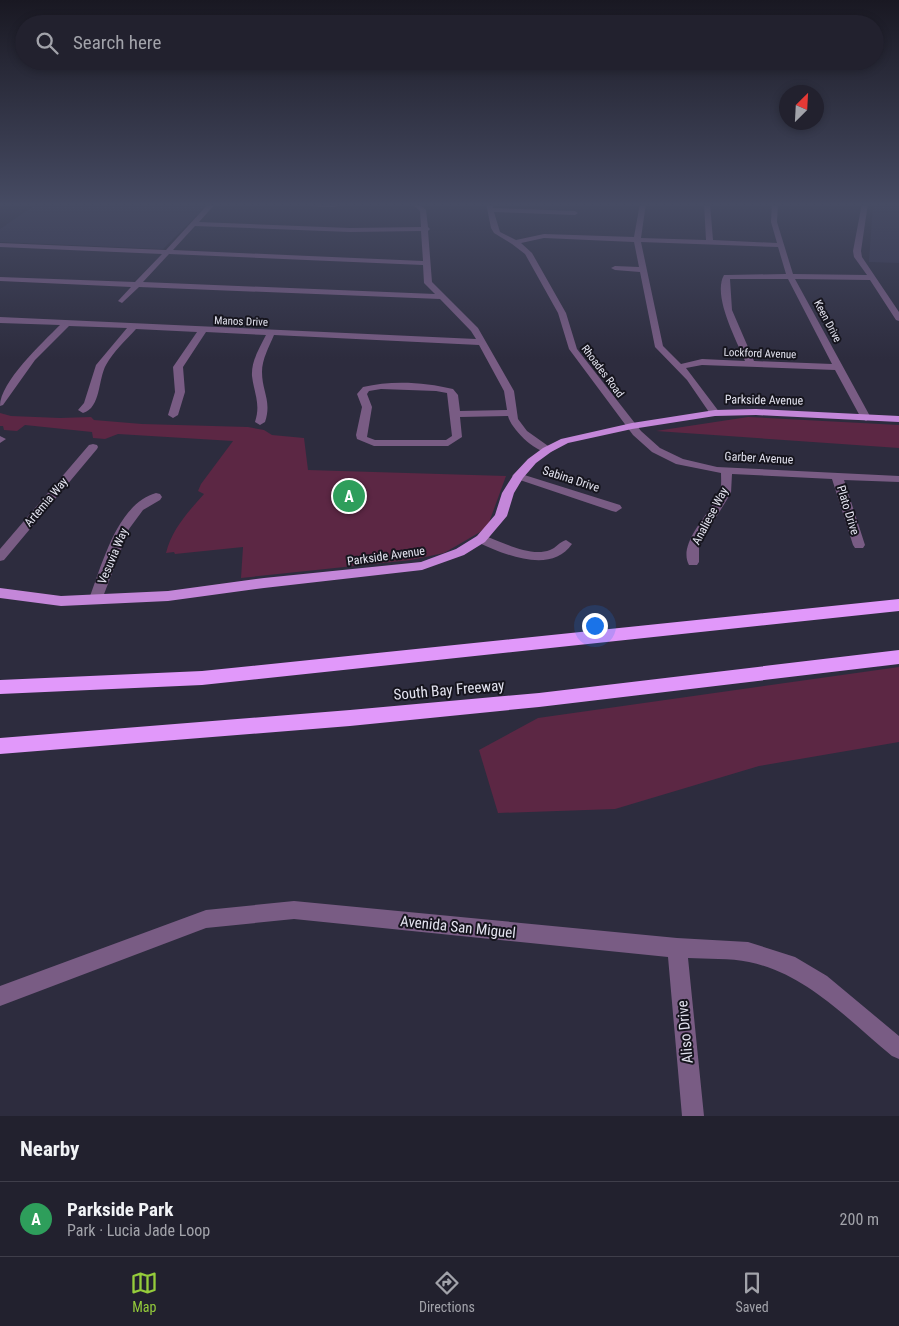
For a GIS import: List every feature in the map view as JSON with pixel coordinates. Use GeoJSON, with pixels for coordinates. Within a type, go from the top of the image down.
{"type":"FeatureCollection","features":[{"type":"Feature","properties":{"kind":"highway"},"geometry":{"type":"LineString","coordinates":[[0,687],[202,678],[899,605]]}},
{"type":"Feature","properties":{"kind":"highway","name":"South Bay Freeway"},"geometry":{"type":"LineString","coordinates":[[0,746],[350,718],[529,701],[899,657]]}},
{"type":"Feature","properties":{"kind":"main road","name":"Parkside Avenue"},"geometry":{"type":"LineString","coordinates":[[0,593],[61,601],[168,596],[264,583],[407,569],[449,557],[481,539],[501,516],[508,493],[518,476],[532,461],[547,450],[577,438],[632,426],[715,413],[756,412],[899,419]]}},
{"type":"Feature","properties":{"kind":"street"},"geometry":{"type":"LineString","coordinates":[[122,302],[165,255]]}},
{"type":"Feature","properties":{"kind":"street"},"geometry":{"type":"LineString","coordinates":[[240,255],[426,263]]}},
{"type":"Feature","properties":{"kind":"street"},"geometry":{"type":"LineString","coordinates":[[426,255],[428,283],[472,325],[509,391],[513,419],[523,433],[547,450]]}},
{"type":"Feature","properties":{"kind":"street","name":"Rhoades Road"},"geometry":{"type":"LineString","coordinates":[[529,255],[562,313],[573,349],[632,426]]}},
{"type":"Feature","properties":{"kind":"street"},"geometry":{"type":"LineString","coordinates":[[641,255],[660,347],[690,378],[715,413]]}},
{"type":"Feature","properties":{"kind":"street","name":"Keen Drive"},"geometry":{"type":"LineString","coordinates":[[785,255],[790,276],[866,418]]}},
{"type":"Feature","properties":{"kind":"street"},"geometry":{"type":"LineString","coordinates":[[858,255],[899,318]]}},
{"type":"Feature","properties":{"kind":"street"},"geometry":{"type":"LineString","coordinates":[[615,268],[644,270]]}},
{"type":"Feature","properties":{"kind":"street"},"geometry":{"type":"LineString","coordinates":[[752,364],[728,310],[725,281],[727,278],[790,276],[873,278]]}},
{"type":"Feature","properties":{"kind":"street"},"geometry":{"type":"LineString","coordinates":[[0,279],[442,297]]}},
{"type":"Feature","properties":{"kind":"street","name":"Manos Drive"},"geometry":{"type":"LineString","coordinates":[[0,320],[202,331],[481,342]]}},
{"type":"Feature","properties":{"kind":"street"},"geometry":{"type":"LineString","coordinates":[[0,403],[30,359],[66,324]]}},
{"type":"Feature","properties":{"kind":"street"},"geometry":{"type":"LineString","coordinates":[[83,410],[89,404],[101,365],[133,327]]}},
{"type":"Feature","properties":{"kind":"street"},"geometry":{"type":"LineString","coordinates":[[173,415],[180,392],[178,367],[202,331]]}},
{"type":"Feature","properties":{"kind":"street"},"geometry":{"type":"LineString","coordinates":[[260,422],[264,413],[265,401],[257,375],[258,362],[271,333]]}},
{"type":"Feature","properties":{"kind":"street","name":"Lockford Avenue"},"geometry":{"type":"LineString","coordinates":[[679,367],[702,362],[840,367]]}},
{"type":"Feature","properties":{"kind":"street"},"geometry":{"type":"LineString","coordinates":[[371,387],[447,390],[453,395],[454,414],[457,437],[448,443],[374,443],[365,441],[361,437],[367,407],[362,394],[364,390],[371,387]]}},
{"type":"Feature","properties":{"kind":"street"},"geometry":{"type":"LineString","coordinates":[[454,414],[512,413]]}},
{"type":"Feature","properties":{"kind":"street","name":"Garber Avenue"},"geometry":{"type":"LineString","coordinates":[[632,426],[649,445],[672,458],[698,467],[726,471],[899,479]]}},
{"type":"Feature","properties":{"kind":"street","name":"Artemia Way"},"geometry":{"type":"LineString","coordinates":[[0,557],[92,447]]}},
{"type":"Feature","properties":{"kind":"street","name":"Analiese Way"},"geometry":{"type":"LineString","coordinates":[[692,562],[693,545],[725,493],[728,484],[726,471]]}},
{"type":"Feature","properties":{"kind":"street","name":"Sabina Drive"},"geometry":{"type":"LineString","coordinates":[[518,476],[616,508]]}},
{"type":"Feature","properties":{"kind":"street","name":"Plato Drive"},"geometry":{"type":"LineString","coordinates":[[837,476],[859,545]]}},
{"type":"Feature","properties":{"kind":"street","name":"Vesuvia Way"},"geometry":{"type":"LineString","coordinates":[[96,599],[123,528],[139,507],[156,497]]}},
{"type":"Feature","properties":{"kind":"street"},"geometry":{"type":"LineString","coordinates":[[481,539],[513,551],[543,555],[554,554],[566,544]]}},
{"type":"Feature","properties":{"kind":"street","name":"Avenida San Miguel"},"geometry":{"type":"LineString","coordinates":[[0,996],[206,919],[294,910],[677,948],[748,952],[788,964],[820,983],[899,1049]]}},
{"type":"Feature","properties":{"kind":"street","name":"Aliso Drive"},"geometry":{"type":"LineString","coordinates":[[677,948],[693,1116]]}},
{"type":"Feature","properties":{"kind":"shaded area"},"geometry":{"type":"Polygon","coordinates":[[[869,255],[899,255],[899,263],[869,262],[869,255]]]}},
{"type":"Feature","properties":{"kind":"shaded area"},"geometry":{"type":"Polygon","coordinates":[[[0,413],[11,416],[91,417],[94,420],[142,424],[248,427],[264,430],[272,435],[304,438],[308,470],[506,476],[487,528],[444,553],[411,560],[241,578],[243,547],[175,554],[174,552],[166,553],[176,529],[204,494],[198,491],[201,484],[233,441],[118,434],[105,439],[93,438],[92,432],[25,425],[17,431],[4,430],[3,426],[0,426],[0,413]]]}},
{"type":"Feature","properties":{"kind":"shaded area"},"geometry":{"type":"Polygon","coordinates":[[[748,417],[899,425],[899,448],[656,431],[748,417]]]}},
{"type":"Feature","properties":{"kind":"shaded area"},"geometry":{"type":"Polygon","coordinates":[[[899,667],[899,742],[759,766],[615,809],[498,813],[479,750],[538,718],[899,667]]]}},
{"type":"Feature","properties":{"kind":"place","name":"Parkside Park"},"geometry":{"type":"Point","coordinates":[349,496]}}]}
